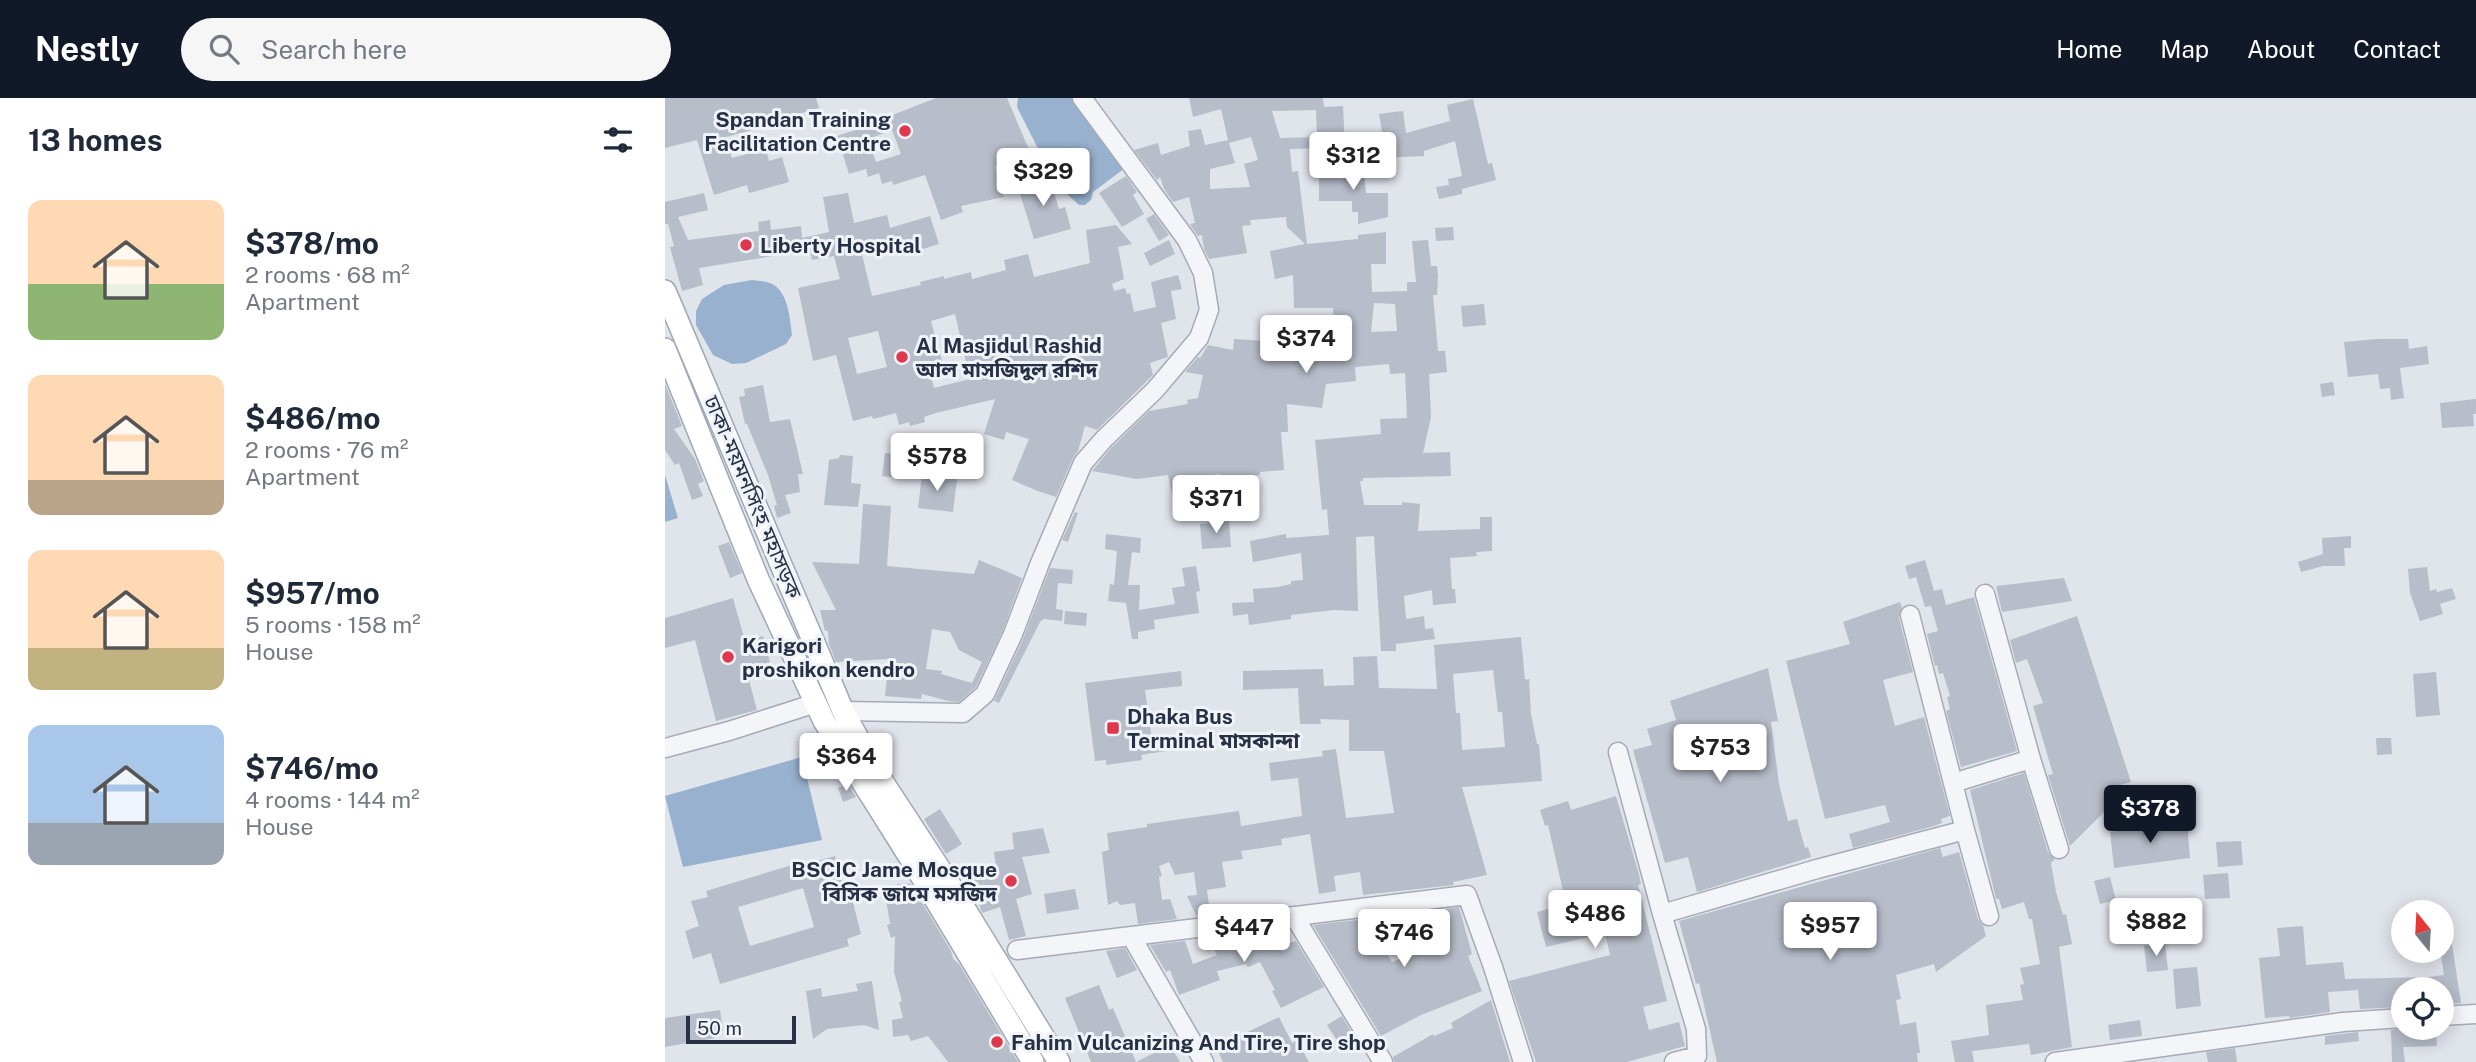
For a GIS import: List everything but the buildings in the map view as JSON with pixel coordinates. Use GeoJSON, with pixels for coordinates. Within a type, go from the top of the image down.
{"type":"FeatureCollection","features":[{"type":"Feature","properties":{"kind":"main road","name":"ঢাকা-ময়মনসিংহ মহাসড়ক"},"geometry":{"type":"LineString","coordinates":[[665,291],[843,711],[877,773],[947,880],[1059,1062]]}},
{"type":"Feature","properties":{"kind":"main road","name":"ঢাকা-ময়মনসিংহ মহাসড়ক"},"geometry":{"type":"LineString","coordinates":[[665,349],[758,579],[824,721],[1033,1062]]}},
{"type":"Feature","properties":{"kind":"street"},"geometry":{"type":"LineString","coordinates":[[843,711],[963,713],[985,694],[1013,634],[1083,463],[1155,390],[1199,338],[1209,310],[1203,273],[1187,240],[1082,98]]}},
{"type":"Feature","properties":{"kind":"street"},"geometry":{"type":"LineString","coordinates":[[1985,594],[2059,849]]}},
{"type":"Feature","properties":{"kind":"street"},"geometry":{"type":"LineString","coordinates":[[1910,615],[1989,916]]}},
{"type":"Feature","properties":{"kind":"street"},"geometry":{"type":"LineString","coordinates":[[665,748],[816,703]]}},
{"type":"Feature","properties":{"kind":"street"},"geometry":{"type":"LineString","coordinates":[[1618,752],[1696,1029],[1697,1056],[1675,1062]]}},
{"type":"Feature","properties":{"kind":"street"},"geometry":{"type":"LineString","coordinates":[[1953,783],[2031,759]]}},
{"type":"Feature","properties":{"kind":"street"},"geometry":{"type":"LineString","coordinates":[[1662,914],[1965,830]]}},
{"type":"Feature","properties":{"kind":"street"},"geometry":{"type":"LineString","coordinates":[[1017,950],[1467,895],[1523,1062]]}},
{"type":"Feature","properties":{"kind":"street"},"geometry":{"type":"LineString","coordinates":[[1294,916],[1383,1062]]}},
{"type":"Feature","properties":{"kind":"street"},"geometry":{"type":"LineString","coordinates":[[1132,936],[1205,1062]]}},
{"type":"Feature","properties":{"kind":"street"},"geometry":{"type":"LineString","coordinates":[[2454,1015],[2476,1014]]}},
{"type":"Feature","properties":{"kind":"street"},"geometry":{"type":"LineString","coordinates":[[2055,1062],[2343,1022],[2391,1019]]}},
{"type":"Feature","properties":{"kind":"water"},"geometry":{"type":"Polygon","coordinates":[[[1018,98],[1079,98],[1129,165],[1093,192],[1091,200],[1085,205],[1079,205],[1056,184],[1017,107],[1018,98]]]}},
{"type":"Feature","properties":{"kind":"water"},"geometry":{"type":"Polygon","coordinates":[[[752,280],[770,283],[781,292],[787,305],[792,335],[786,344],[746,363],[732,364],[713,355],[696,325],[696,311],[702,299],[724,285],[752,280]]]}},
{"type":"Feature","properties":{"kind":"water"},"geometry":{"type":"Polygon","coordinates":[[[665,475],[678,518],[665,522],[665,475]]]}},
{"type":"Feature","properties":{"kind":"water"},"geometry":{"type":"Polygon","coordinates":[[[802,757],[822,840],[683,867],[665,796],[802,757]]]}},
{"type":"Feature","properties":{"kind":"place","name":"Spandan Training Facilitation Centre"},"geometry":{"type":"Point","coordinates":[905,131]}},
{"type":"Feature","properties":{"kind":"place","name":"Liberty Hospital"},"geometry":{"type":"Point","coordinates":[746,245]}},
{"type":"Feature","properties":{"kind":"place","name":"Al Masjidul Rashid আল মাসজিদুল রশিদ"},"geometry":{"type":"Point","coordinates":[902,357]}},
{"type":"Feature","properties":{"kind":"place","name":"Karigori proshikon kendro"},"geometry":{"type":"Point","coordinates":[728,657]}},
{"type":"Feature","properties":{"kind":"place","name":"Dhaka Bus Terminal মাসকান্দা"},"geometry":{"type":"Point","coordinates":[1113,728]}},
{"type":"Feature","properties":{"kind":"place","name":"BSCIC Jame Mosque বিসিক জামে মসজিদ"},"geometry":{"type":"Point","coordinates":[1011,881]}},
{"type":"Feature","properties":{"kind":"place","name":"Fahim Vulcanizing And Tire, Tire shop"},"geometry":{"type":"Point","coordinates":[997,1042]}}]}
